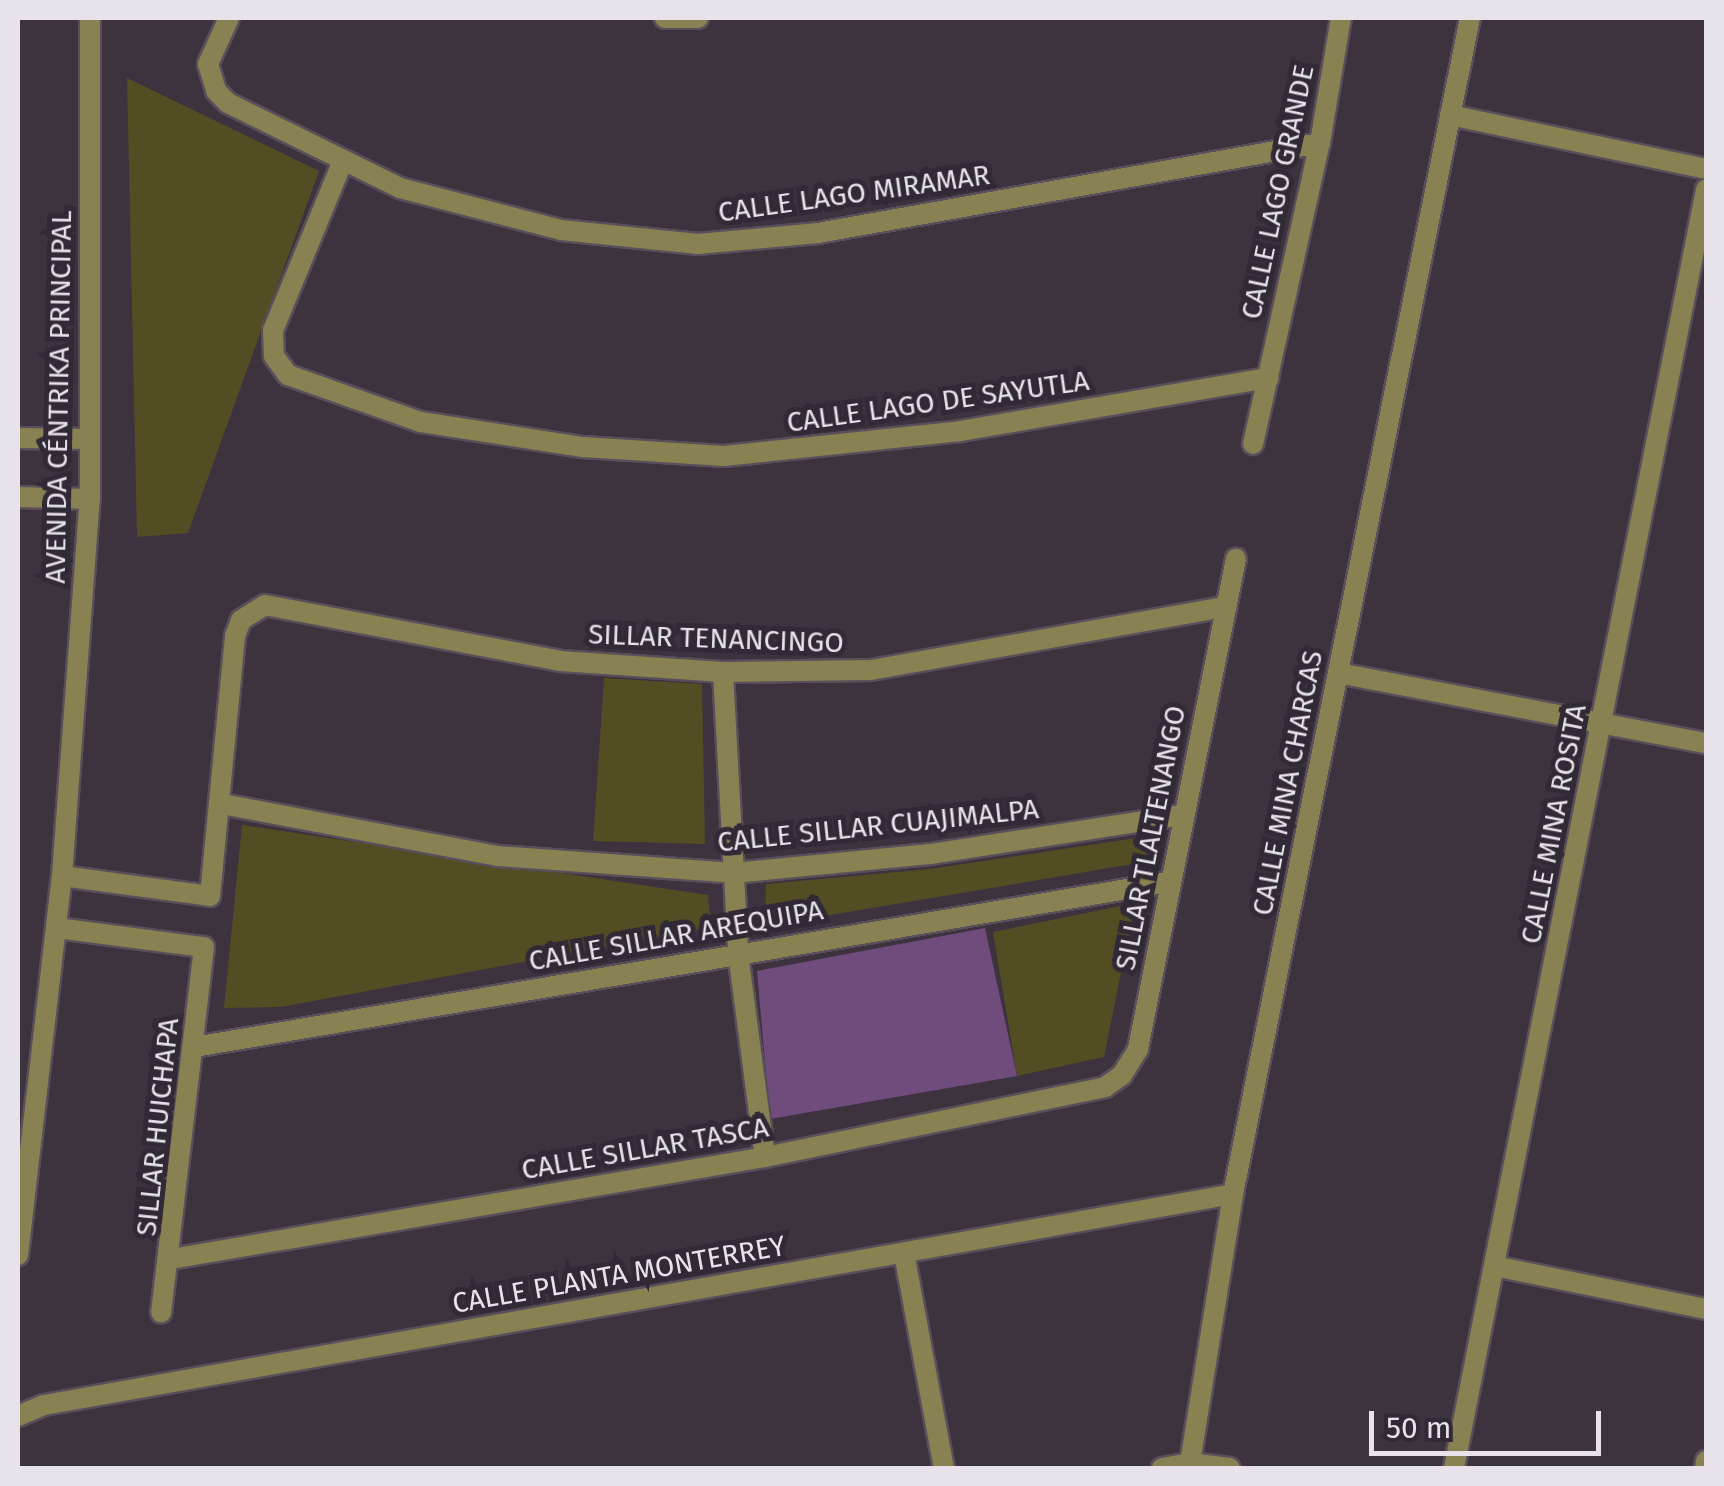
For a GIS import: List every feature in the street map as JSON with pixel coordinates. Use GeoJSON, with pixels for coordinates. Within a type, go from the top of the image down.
{"type":"FeatureCollection","features":[{"type":"Feature","properties":{"kind":"street","name":"AVENIDA CÉNTRIKA PRINCIPAL"},"geometry":{"type":"LineString","coordinates":[[18,1254],[62,876],[90,499],[90,18]]}},
{"type":"Feature","properties":{"kind":"street","name":"CALLE LAGO MIRAMAR"},"geometry":{"type":"LineString","coordinates":[[229,18],[208,64],[216,91],[342,163],[400,188],[561,230],[698,244],[818,233],[1320,143]]}},
{"type":"Feature","properties":{"kind":"street"},"geometry":{"type":"LineString","coordinates":[[665,18],[698,18]]}},
{"type":"Feature","properties":{"kind":"street","name":"CALLE LAGO GRANDE"},"geometry":{"type":"LineString","coordinates":[[1253,444],[1320,143],[1341,18]]}},
{"type":"Feature","properties":{"kind":"street","name":"CALLE MINA CHARCAS"},"geometry":{"type":"LineString","coordinates":[[1190,1463],[1233,1194],[1470,18]]}},
{"type":"Feature","properties":{"kind":"street"},"geometry":{"type":"LineString","coordinates":[[1450,115],[1706,169]]}},
{"type":"Feature","properties":{"kind":"street","name":"CALLE LAGO DE SAYUTLA"},"geometry":{"type":"LineString","coordinates":[[342,163],[274,330],[274,356],[288,374],[422,422],[582,447],[724,456],[840,449],[1268,378]]}},
{"type":"Feature","properties":{"kind":"street","name":"CALLE MINA ROSITA"},"geometry":{"type":"LineString","coordinates":[[1454,1468],[1706,190]]}},
{"type":"Feature","properties":{"kind":"street"},"geometry":{"type":"LineString","coordinates":[[18,438],[90,439]]}},
{"type":"Feature","properties":{"kind":"street"},"geometry":{"type":"LineString","coordinates":[[18,497],[90,499]]}},
{"type":"Feature","properties":{"kind":"street","name":"SILLAR TLALTENANGO"},"geometry":{"type":"LineString","coordinates":[[1122,1076],[1138,1049],[1168,882],[1236,560]]}},
{"type":"Feature","properties":{"kind":"street","name":"SILLAR TENANCINGO"},"geometry":{"type":"LineString","coordinates":[[222,804],[234,636],[241,620],[265,605],[560,662],[723,672],[870,670],[1226,607]]}},
{"type":"Feature","properties":{"kind":"street"},"geometry":{"type":"LineString","coordinates":[[723,672],[738,953],[765,1157]]}},
{"type":"Feature","properties":{"kind":"street"},"geometry":{"type":"LineString","coordinates":[[1338,673],[1706,744]]}},
{"type":"Feature","properties":{"kind":"street"},"geometry":{"type":"LineString","coordinates":[[62,876],[210,896],[222,804]]}},
{"type":"Feature","properties":{"kind":"street","name":"CALLE SILLAR CUAJIMALPA"},"geometry":{"type":"LineString","coordinates":[[222,804],[498,856],[733,873],[930,854],[1183,814]]}},
{"type":"Feature","properties":{"kind":"street","name":"CALLE SILLAR AREQUIPA"},"geometry":{"type":"LineString","coordinates":[[194,1046],[1168,882]]}},
{"type":"Feature","properties":{"kind":"street","name":"SILLAR HUICHAPA"},"geometry":{"type":"LineString","coordinates":[[57,928],[204,946],[171,1258],[161,1312]]}},
{"type":"Feature","properties":{"kind":"street","name":"CALLE SILLAR TASCA"},"geometry":{"type":"LineString","coordinates":[[171,1258],[765,1157],[1074,1096],[1122,1076]]}},
{"type":"Feature","properties":{"kind":"street","name":"CALLE PLANTA MONTERREY"},"geometry":{"type":"LineString","coordinates":[[18,1416],[44,1405],[1233,1194]]}},
{"type":"Feature","properties":{"kind":"street"},"geometry":{"type":"LineString","coordinates":[[904,1252],[944,1468]]}},
{"type":"Feature","properties":{"kind":"street"},"geometry":{"type":"LineString","coordinates":[[1494,1266],[1706,1310]]}},
{"type":"Feature","properties":{"kind":"street"},"geometry":{"type":"LineString","coordinates":[[1705,1468],[1706,1461]]}},
{"type":"Feature","properties":{"kind":"street"},"geometry":{"type":"LineString","coordinates":[[1162,1468],[1190,1463],[1230,1468]]}},
{"type":"Feature","properties":{"kind":"shaded area"},"geometry":{"type":"Polygon","coordinates":[[[127,78],[319,171],[188,533],[137,537],[127,78]]]}},
{"type":"Feature","properties":{"kind":"shaded area"},"geometry":{"type":"Polygon","coordinates":[[[604,678],[702,684],[705,844],[593,841],[604,678]]]}},
{"type":"Feature","properties":{"kind":"shaded area"},"geometry":{"type":"Polygon","coordinates":[[[242,825],[708,895],[711,927],[281,1007],[224,1008],[242,825]]]}},
{"type":"Feature","properties":{"kind":"shaded area"},"geometry":{"type":"Polygon","coordinates":[[[1150,836],[1145,862],[765,926],[766,884],[930,869],[1150,836]]]}},
{"type":"Feature","properties":{"kind":"shaded area"},"geometry":{"type":"Polygon","coordinates":[[[1135,903],[1104,1057],[1017,1076],[993,932],[1135,903]]]}},
{"type":"Feature","properties":{"kind":"building"},"geometry":{"type":"Polygon","coordinates":[[[985,928],[1017,1076],[770,1119],[757,971],[985,928]]]}}]}
